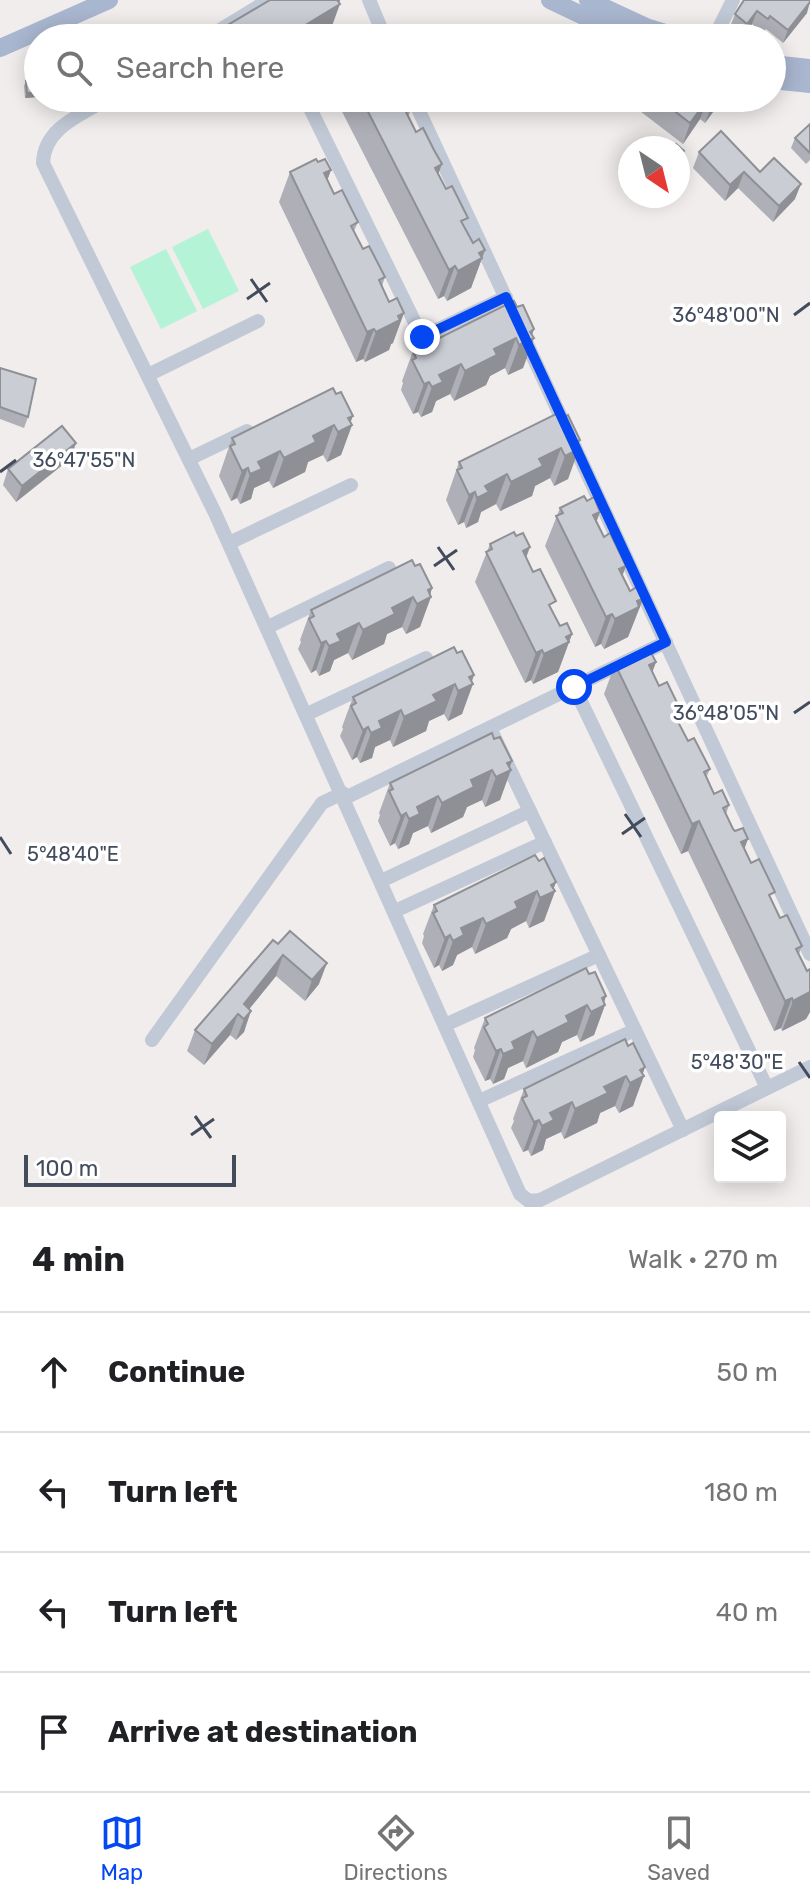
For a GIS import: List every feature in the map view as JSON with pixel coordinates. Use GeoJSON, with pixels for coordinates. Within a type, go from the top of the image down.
{"type":"FeatureCollection","features":[{"type":"Feature","properties":{"kind":"main road"},"geometry":{"type":"LineString","coordinates":[[55,24],[109,0]]}},
{"type":"Feature","properties":{"kind":"main road"},"geometry":{"type":"LineString","coordinates":[[550,0],[601,24]]}},
{"type":"Feature","properties":{"kind":"main road"},"geometry":{"type":"LineString","coordinates":[[598,2],[640,24]]}},
{"type":"Feature","properties":{"kind":"main road"},"geometry":{"type":"LineString","coordinates":[[0,48],[24,38]]}},
{"type":"Feature","properties":{"kind":"main road"},"geometry":{"type":"LineString","coordinates":[[786,65],[810,68]]}},
{"type":"Feature","properties":{"kind":"main road"},"geometry":{"type":"LineString","coordinates":[[786,81],[810,84]]}},
{"type":"Feature","properties":{"kind":"street"},"geometry":{"type":"LineString","coordinates":[[230,24],[269,0]]}},
{"type":"Feature","properties":{"kind":"street"},"geometry":{"type":"LineString","coordinates":[[369,0],[378,24]]}},
{"type":"Feature","properties":{"kind":"street"},"geometry":{"type":"LineString","coordinates":[[721,24],[733,0]]}},
{"type":"Feature","properties":{"kind":"street"},"geometry":{"type":"LineString","coordinates":[[87,112],[53,133],[44,150],[43,163],[268,627],[520,1194],[529,1201],[540,1200],[810,1067]]}},
{"type":"Feature","properties":{"kind":"street"},"geometry":{"type":"LineString","coordinates":[[312,112],[422,337],[506,297]]}},
{"type":"Feature","properties":{"kind":"street"},"geometry":{"type":"LineString","coordinates":[[420,112],[810,954]]}},
{"type":"Feature","properties":{"kind":"street"},"geometry":{"type":"LineString","coordinates":[[148,375],[258,321]]}},
{"type":"Feature","properties":{"kind":"street"},"geometry":{"type":"LineString","coordinates":[[189,459],[259,425]]}},
{"type":"Feature","properties":{"kind":"street"},"geometry":{"type":"LineString","coordinates":[[229,543],[351,485]]}},
{"type":"Feature","properties":{"kind":"street"},"geometry":{"type":"LineString","coordinates":[[268,627],[389,568]]}},
{"type":"Feature","properties":{"kind":"street"},"geometry":{"type":"LineString","coordinates":[[152,1040],[322,803],[344,796],[490,728],[666,642]]}},
{"type":"Feature","properties":{"kind":"street"},"geometry":{"type":"LineString","coordinates":[[307,714],[426,658]]}},
{"type":"Feature","properties":{"kind":"street"},"geometry":{"type":"LineString","coordinates":[[574,687],[767,1088]]}},
{"type":"Feature","properties":{"kind":"street"},"geometry":{"type":"LineString","coordinates":[[490,728],[683,1130]]}},
{"type":"Feature","properties":{"kind":"street"},"geometry":{"type":"LineString","coordinates":[[381,881],[530,811]]}},
{"type":"Feature","properties":{"kind":"street"},"geometry":{"type":"LineString","coordinates":[[395,911],[545,842]]}},
{"type":"Feature","properties":{"kind":"street"},"geometry":{"type":"LineString","coordinates":[[445,1025],[599,955]]}},
{"type":"Feature","properties":{"kind":"street"},"geometry":{"type":"LineString","coordinates":[[479,1101],[635,1030]]}},
{"type":"Feature","properties":{"kind":"green space"},"geometry":{"type":"Polygon","coordinates":[[[208,229],[239,291],[203,309],[172,247],[208,229]]]}},
{"type":"Feature","properties":{"kind":"green space"},"geometry":{"type":"Polygon","coordinates":[[[166,249],[197,311],[161,329],[130,267],[166,249]]]}},
{"type":"Feature","properties":{"kind":"building"},"geometry":{"type":"Polygon","coordinates":[[[270,0],[337,0],[340,4],[307,24],[229,24],[270,0]]]}},
{"type":"Feature","properties":{"kind":"building"},"geometry":{"type":"Polygon","coordinates":[[[744,0],[810,0],[788,30],[786,24],[780,24],[770,16],[768,19],[757,11],[747,24],[735,14],[744,0]]]}},
{"type":"Feature","properties":{"kind":"building"},"geometry":{"type":"Polygon","coordinates":[[[368,112],[406,112],[416,132],[423,128],[442,164],[435,168],[446,189],[452,186],[468,218],[461,221],[473,243],[479,239],[485,250],[479,253],[482,258],[458,271],[455,266],[449,270],[368,112]]]}},
{"type":"Feature","properties":{"kind":"building"},"geometry":{"type":"Polygon","coordinates":[[[676,112],[698,112],[690,123],[676,112]]]}},
{"type":"Feature","properties":{"kind":"building"},"geometry":{"type":"Polygon","coordinates":[[[810,124],[810,153],[795,138],[810,124]]]}},
{"type":"Feature","properties":{"kind":"building"},"geometry":{"type":"Polygon","coordinates":[[[721,131],[760,172],[774,158],[801,184],[779,206],[744,172],[730,185],[699,152],[721,131]]]}},
{"type":"Feature","properties":{"kind":"building"},"geometry":{"type":"Polygon","coordinates":[[[316,159],[318,162],[325,159],[331,170],[324,173],[334,194],[342,190],[358,222],[351,226],[363,249],[369,246],[385,277],[379,280],[389,302],[397,298],[404,313],[398,316],[400,320],[376,332],[374,329],[367,332],[290,172],[316,159]]]}},
{"type":"Feature","properties":{"kind":"building"},"geometry":{"type":"Polygon","coordinates":[[[514,301],[517,307],[523,305],[534,329],[530,332],[534,338],[519,345],[516,338],[494,349],[497,355],[465,371],[461,364],[439,375],[443,382],[432,387],[429,382],[424,384],[412,360],[416,358],[413,351],[514,301]]]}},
{"type":"Feature","properties":{"kind":"building"},"geometry":{"type":"Polygon","coordinates":[[[0,368],[36,379],[28,417],[0,407],[0,368]]]}},
{"type":"Feature","properties":{"kind":"building"},"geometry":{"type":"Polygon","coordinates":[[[333,388],[336,394],[341,392],[353,416],[348,418],[352,425],[338,432],[334,425],[313,436],[316,442],[284,458],[280,451],[258,462],[262,469],[250,474],[248,468],[242,471],[230,446],[235,444],[232,438],[333,388]]]}},
{"type":"Feature","properties":{"kind":"building"},"geometry":{"type":"Polygon","coordinates":[[[560,412],[563,418],[568,415],[580,440],[575,442],[579,449],[565,456],[561,448],[539,459],[543,466],[511,482],[507,474],[485,486],[489,492],[477,498],[475,492],[469,495],[457,470],[462,468],[459,462],[560,412]]]}},
{"type":"Feature","properties":{"kind":"building"},"geometry":{"type":"Polygon","coordinates":[[[62,426],[76,443],[22,486],[8,469],[62,426]]]}},
{"type":"Feature","properties":{"kind":"building"},"geometry":{"type":"Polygon","coordinates":[[[584,496],[587,501],[594,497],[600,512],[593,515],[604,537],[610,533],[626,566],[619,569],[630,591],[637,587],[643,599],[637,601],[639,607],[615,619],[612,614],[606,617],[556,516],[563,513],[560,508],[584,496]]]}},
{"type":"Feature","properties":{"kind":"building"},"geometry":{"type":"Polygon","coordinates":[[[514,532],[516,536],[523,533],[530,547],[523,551],[533,572],[540,569],[556,601],[549,605],[560,626],[567,623],[572,634],[566,637],[569,642],[544,654],[542,650],[536,653],[486,552],[492,549],[490,544],[514,532]]]}},
{"type":"Feature","properties":{"kind":"building"},"geometry":{"type":"Polygon","coordinates":[[[412,560],[415,566],[420,564],[432,588],[428,590],[431,597],[417,604],[413,597],[392,608],[395,614],[363,630],[359,623],[337,634],[341,641],[329,646],[326,641],[321,643],[309,619],[314,616],[311,610],[412,560]]]}},
{"type":"Feature","properties":{"kind":"building"},"geometry":{"type":"Polygon","coordinates":[[[454,647],[457,653],[462,651],[474,675],[469,677],[473,684],[458,691],[455,684],[433,695],[437,701],[404,717],[401,710],[379,721],[382,728],[371,733],[368,727],[363,730],[351,706],[356,703],[353,697],[454,647]]]}},
{"type":"Feature","properties":{"kind":"building"},"geometry":{"type":"Polygon","coordinates":[[[641,651],[643,655],[650,651],[656,662],[649,665],[659,686],[667,682],[683,715],[676,718],[688,741],[694,738],[710,769],[704,772],[714,794],[722,790],[729,805],[723,808],[733,829],[743,828],[748,839],[741,842],[751,863],[759,859],[775,892],[769,895],[780,918],[787,915],[802,946],[796,949],[807,971],[810,969],[810,992],[793,1001],[792,998],[785,1001],[699,821],[692,824],[615,664],[641,651]]]}},
{"type":"Feature","properties":{"kind":"building"},"geometry":{"type":"Polygon","coordinates":[[[492,733],[494,739],[500,737],[512,761],[507,763],[511,770],[496,777],[492,770],[471,780],[474,787],[442,803],[438,796],[417,807],[420,814],[409,819],[406,813],[401,816],[389,791],[393,789],[390,783],[492,733]]]}},
{"type":"Feature","properties":{"kind":"building"},"geometry":{"type":"Polygon","coordinates":[[[535,855],[539,861],[544,858],[556,882],[551,885],[555,891],[540,898],[537,891],[515,902],[518,908],[486,924],[483,918],[461,928],[464,935],[453,941],[450,935],[445,938],[433,913],[437,911],[434,905],[535,855]]]}},
{"type":"Feature","properties":{"kind":"building"},"geometry":{"type":"Polygon","coordinates":[[[290,931],[327,963],[312,980],[283,955],[244,1004],[251,1011],[244,1019],[238,1014],[212,1044],[195,1030],[273,940],[278,944],[290,931]]]}},
{"type":"Feature","properties":{"kind":"building"},"geometry":{"type":"Polygon","coordinates":[[[586,968],[589,974],[595,972],[606,996],[602,998],[605,1005],[591,1012],[587,1005],[566,1016],[569,1022],[537,1038],[533,1031],[512,1042],[515,1049],[503,1054],[501,1049],[496,1051],[484,1027],[488,1024],[485,1018],[586,968]]]}},
{"type":"Feature","properties":{"kind":"building"},"geometry":{"type":"Polygon","coordinates":[[[625,1039],[628,1046],[633,1043],[645,1067],[640,1070],[644,1076],[630,1083],[626,1076],[604,1087],[608,1093],[575,1109],[572,1102],[550,1113],[554,1120],[542,1126],[539,1120],[534,1122],[522,1098],[527,1096],[524,1089],[625,1039]]]}},
{"type":"Feature","properties":{"kind":"route"},"geometry":{"type":"LineString","coordinates":[[422,337],[506,297],[666,642],[574,687]]}}]}
